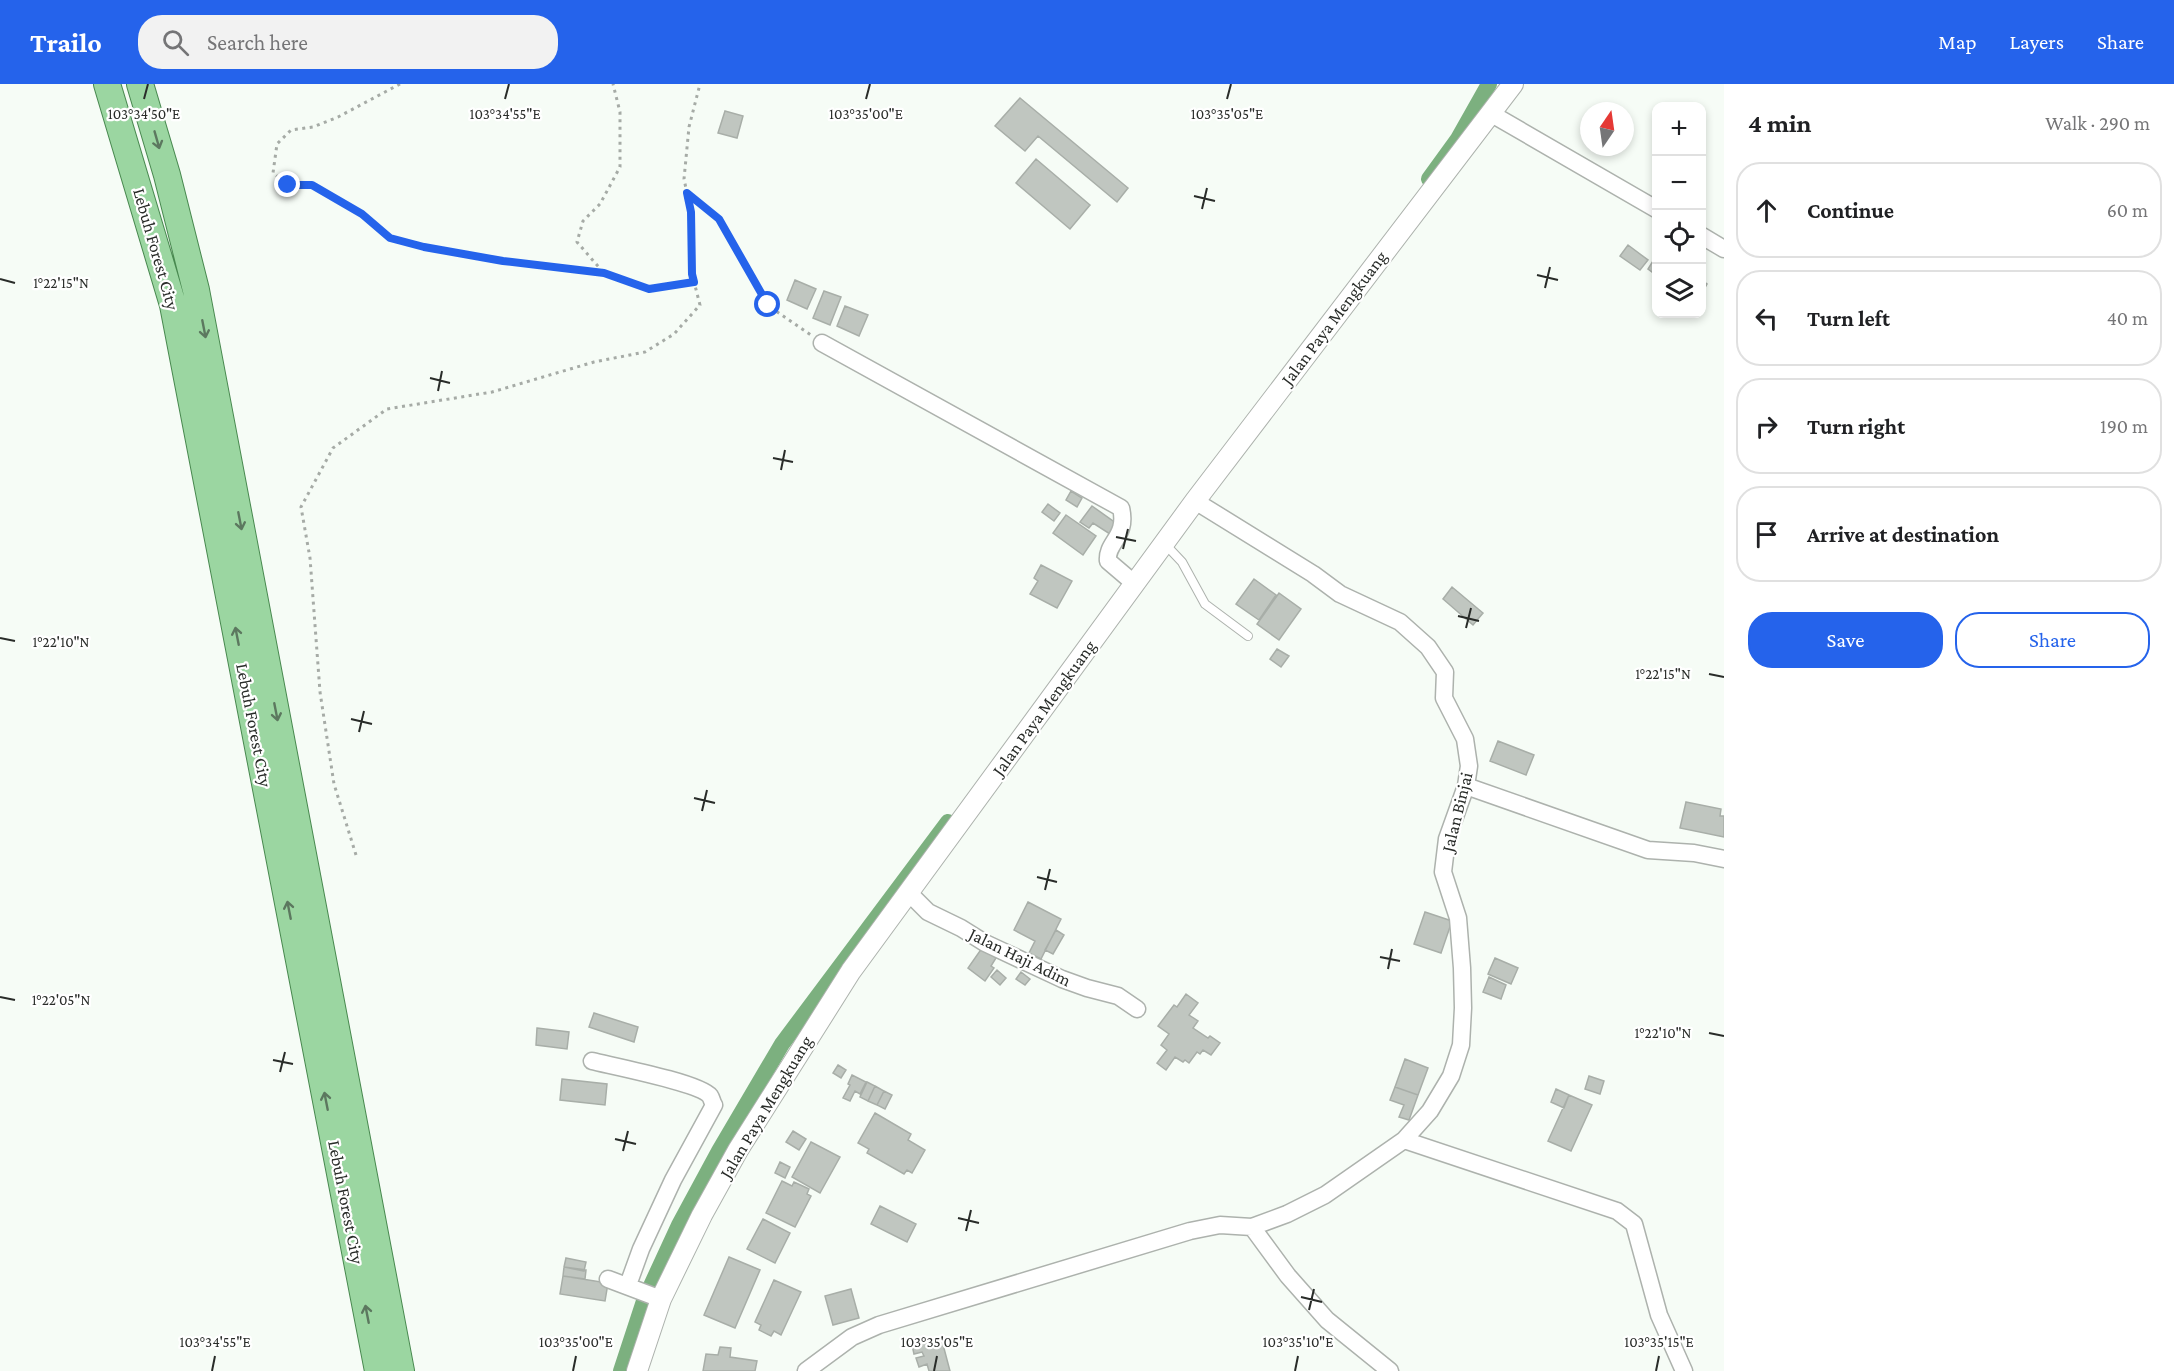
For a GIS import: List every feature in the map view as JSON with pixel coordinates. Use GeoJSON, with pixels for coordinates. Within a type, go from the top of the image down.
{"type":"FeatureCollection","features":[{"type":"Feature","properties":{"kind":"main road","name":"Lebuh Forest City"},"geometry":{"type":"LineString","coordinates":[[107,84],[173,305],[378,1371]]}},
{"type":"Feature","properties":{"kind":"main road","name":"Lebuh Forest City"},"geometry":{"type":"LineString","coordinates":[[140,84],[167,175],[196,290],[401,1371]]}},
{"type":"Feature","properties":{"kind":"street","name":"Jalan Paya Mengkuang"},"geometry":{"type":"LineString","coordinates":[[638,1371],[661,1299],[697,1224],[738,1150],[851,971],[1195,501],[1513,84]]}},
{"type":"Feature","properties":{"kind":"street"},"geometry":{"type":"LineString","coordinates":[[1490,112],[1652,207]]}},
{"type":"Feature","properties":{"kind":"street"},"geometry":{"type":"LineString","coordinates":[[1706,239],[1724,249]]}},
{"type":"Feature","properties":{"kind":"street"},"geometry":{"type":"LineString","coordinates":[[822,344],[1121,508],[1124,521],[1117,540],[1110,548],[1108,561],[1135,584]]}},
{"type":"Feature","properties":{"kind":"street","name":"Jalan Binjai"},"geometry":{"type":"LineString","coordinates":[[1195,501],[1313,574],[1340,594],[1400,622],[1428,647],[1445,672],[1444,698],[1465,739],[1469,766],[1466,786],[1447,839],[1443,872],[1458,918],[1463,1008],[1461,1045],[1451,1076],[1430,1111],[1404,1140],[1325,1195],[1287,1214],[1252,1227]]}},
{"type":"Feature","properties":{"kind":"street"},"geometry":{"type":"LineString","coordinates":[[1466,786],[1648,850],[1694,853],[1724,859]]}},
{"type":"Feature","properties":{"kind":"street","name":"Jalan Haji Adim"},"geometry":{"type":"LineString","coordinates":[[909,893],[928,912],[985,943],[1062,979],[1118,996],[1137,1009]]}},
{"type":"Feature","properties":{"kind":"street"},"geometry":{"type":"LineString","coordinates":[[592,1062],[684,1083],[702,1090],[710,1096],[714,1105],[641,1248],[628,1286]]}},
{"type":"Feature","properties":{"kind":"street"},"geometry":{"type":"LineString","coordinates":[[1404,1140],[1617,1211],[1634,1224],[1659,1315],[1684,1371]]}},
{"type":"Feature","properties":{"kind":"street"},"geometry":{"type":"LineString","coordinates":[[806,1371],[852,1337],[879,1325],[1190,1231],[1220,1225],[1252,1227],[1288,1276],[1326,1320],[1390,1371]]}},
{"type":"Feature","properties":{"kind":"street"},"geometry":{"type":"LineString","coordinates":[[608,1279],[661,1299]]}},
{"type":"Feature","properties":{"kind":"lane"},"geometry":{"type":"LineString","coordinates":[[1165,543],[1182,562],[1205,604],[1248,636]]}},
{"type":"Feature","properties":{"kind":"path"},"geometry":{"type":"LineString","coordinates":[[400,84],[338,117],[313,127],[291,130],[277,144],[273,173],[288,185],[312,185],[362,214],[390,238],[424,247],[503,261],[604,273],[649,289],[694,282]]}},
{"type":"Feature","properties":{"kind":"path"},"geometry":{"type":"LineString","coordinates":[[604,273],[577,242],[583,221],[600,204],[620,167],[620,112],[613,84]]}},
{"type":"Feature","properties":{"kind":"path"},"geometry":{"type":"LineString","coordinates":[[356,855],[334,784],[320,692],[310,558],[301,507],[333,448],[387,409],[492,392],[594,362],[645,352],[674,334],[700,305],[692,274],[691,212],[684,179],[689,127],[700,84]]}},
{"type":"Feature","properties":{"kind":"path"},"geometry":{"type":"LineString","coordinates":[[687,193],[719,219],[768,305],[822,344]]}},
{"type":"Feature","properties":{"kind":"building"},"geometry":{"type":"Polygon","coordinates":[[[1020,98],[1128,188],[1117,202],[1038,136],[1025,151],[995,126],[1020,98]]]}},
{"type":"Feature","properties":{"kind":"building"},"geometry":{"type":"Polygon","coordinates":[[[725,111],[743,116],[737,138],[718,133],[725,111]]]}},
{"type":"Feature","properties":{"kind":"building"},"geometry":{"type":"Polygon","coordinates":[[[1036,159],[1090,205],[1070,229],[1016,183],[1036,159]]]}},
{"type":"Feature","properties":{"kind":"building"},"geometry":{"type":"Polygon","coordinates":[[[1628,245],[1648,260],[1640,270],[1620,256],[1628,245]]]}},
{"type":"Feature","properties":{"kind":"building"},"geometry":{"type":"Polygon","coordinates":[[[795,280],[816,289],[807,309],[787,300],[795,280]]]}},
{"type":"Feature","properties":{"kind":"building"},"geometry":{"type":"Polygon","coordinates":[[[824,291],[841,297],[830,325],[813,318],[824,291]]]}},
{"type":"Feature","properties":{"kind":"building"},"geometry":{"type":"Polygon","coordinates":[[[845,306],[868,315],[859,336],[837,326],[845,306]]]}},
{"type":"Feature","properties":{"kind":"building"},"geometry":{"type":"Polygon","coordinates":[[[1071,491],[1082,498],[1077,507],[1066,500],[1071,491]]]}},
{"type":"Feature","properties":{"kind":"building"},"geometry":{"type":"Polygon","coordinates":[[[1048,504],[1060,513],[1054,521],[1042,512],[1048,504]]]}},
{"type":"Feature","properties":{"kind":"building"},"geometry":{"type":"Polygon","coordinates":[[[1092,506],[1120,526],[1113,536],[1093,523],[1089,528],[1080,522],[1092,506]]]}},
{"type":"Feature","properties":{"kind":"building"},"geometry":{"type":"Polygon","coordinates":[[[1066,515],[1096,536],[1083,555],[1053,533],[1066,515]]]}},
{"type":"Feature","properties":{"kind":"building"},"geometry":{"type":"Polygon","coordinates":[[[1041,565],[1072,581],[1057,608],[1030,594],[1038,581],[1034,578],[1041,565]]]}},
{"type":"Feature","properties":{"kind":"building"},"geometry":{"type":"Polygon","coordinates":[[[1254,579],[1276,595],[1259,620],[1236,604],[1254,579]]]}},
{"type":"Feature","properties":{"kind":"building"},"geometry":{"type":"Polygon","coordinates":[[[1452,587],[1483,613],[1473,625],[1443,599],[1452,587]]]}},
{"type":"Feature","properties":{"kind":"building"},"geometry":{"type":"Polygon","coordinates":[[[1279,593],[1301,609],[1279,640],[1257,624],[1279,593]]]}},
{"type":"Feature","properties":{"kind":"building"},"geometry":{"type":"Polygon","coordinates":[[[1277,649],[1289,656],[1281,667],[1270,659],[1277,649]]]}},
{"type":"Feature","properties":{"kind":"building"},"geometry":{"type":"Polygon","coordinates":[[[1498,741],[1534,755],[1526,775],[1490,761],[1498,741]]]}},
{"type":"Feature","properties":{"kind":"building"},"geometry":{"type":"Polygon","coordinates":[[[1686,802],[1721,809],[1720,816],[1724,816],[1724,837],[1680,828],[1686,802]]]}},
{"type":"Feature","properties":{"kind":"building"},"geometry":{"type":"Polygon","coordinates":[[[1028,902],[1061,919],[1041,959],[1029,953],[1035,941],[1014,930],[1028,902]]]}},
{"type":"Feature","properties":{"kind":"building"},"geometry":{"type":"Polygon","coordinates":[[[1425,912],[1452,921],[1441,953],[1414,944],[1425,912]]]}},
{"type":"Feature","properties":{"kind":"building"},"geometry":{"type":"Polygon","coordinates":[[[1056,930],[1064,935],[1053,954],[1045,950],[1056,930]]]}},
{"type":"Feature","properties":{"kind":"building"},"geometry":{"type":"Polygon","coordinates":[[[982,948],[996,958],[991,966],[994,968],[985,981],[968,968],[982,948]]]}},
{"type":"Feature","properties":{"kind":"building"},"geometry":{"type":"Polygon","coordinates":[[[1495,958],[1518,968],[1511,984],[1488,974],[1495,958]]]}},
{"type":"Feature","properties":{"kind":"building"},"geometry":{"type":"Polygon","coordinates":[[[997,970],[1006,978],[1000,985],[991,977],[997,970]]]}},
{"type":"Feature","properties":{"kind":"building"},"geometry":{"type":"Polygon","coordinates":[[[1021,972],[1030,979],[1025,985],[1016,979],[1021,972]]]}},
{"type":"Feature","properties":{"kind":"building"},"geometry":{"type":"Polygon","coordinates":[[[1489,977],[1506,985],[1501,999],[1483,992],[1489,977]]]}},
{"type":"Feature","properties":{"kind":"building"},"geometry":{"type":"Polygon","coordinates":[[[1186,994],[1198,1003],[1189,1015],[1198,1021],[1193,1028],[1220,1043],[1211,1055],[1203,1050],[1200,1054],[1197,1052],[1189,1063],[1175,1057],[1166,1070],[1157,1063],[1167,1050],[1161,1045],[1169,1034],[1158,1026],[1186,994]]]}},
{"type":"Feature","properties":{"kind":"building"},"geometry":{"type":"Polygon","coordinates":[[[594,1013],[638,1027],[634,1042],[589,1027],[594,1013]]]}},
{"type":"Feature","properties":{"kind":"building"},"geometry":{"type":"Polygon","coordinates":[[[537,1028],[569,1032],[567,1049],[536,1045],[537,1028]]]}},
{"type":"Feature","properties":{"kind":"building"},"geometry":{"type":"Polygon","coordinates":[[[1405,1059],[1428,1068],[1418,1095],[1395,1087],[1405,1059]]]}},
{"type":"Feature","properties":{"kind":"building"},"geometry":{"type":"Polygon","coordinates":[[[838,1065],[846,1070],[841,1078],[833,1073],[838,1065]]]}},
{"type":"Feature","properties":{"kind":"building"},"geometry":{"type":"Polygon","coordinates":[[[852,1075],[866,1082],[860,1094],[855,1091],[850,1101],[843,1098],[852,1075]]]}},
{"type":"Feature","properties":{"kind":"building"},"geometry":{"type":"Polygon","coordinates":[[[1589,1076],[1604,1081],[1600,1094],[1585,1089],[1589,1076]]]}},
{"type":"Feature","properties":{"kind":"building"},"geometry":{"type":"Polygon","coordinates":[[[562,1079],[607,1084],[605,1105],[560,1100],[562,1079]]]}},
{"type":"Feature","properties":{"kind":"building"},"geometry":{"type":"Polygon","coordinates":[[[867,1082],[875,1086],[868,1101],[860,1097],[867,1082]]]}},
{"type":"Feature","properties":{"kind":"building"},"geometry":{"type":"Polygon","coordinates":[[[875,1086],[884,1091],[877,1105],[868,1101],[875,1086]]]}},
{"type":"Feature","properties":{"kind":"building"},"geometry":{"type":"Polygon","coordinates":[[[1395,1087],[1418,1095],[1409,1120],[1399,1117],[1404,1105],[1390,1100],[1395,1087]]]}},
{"type":"Feature","properties":{"kind":"building"},"geometry":{"type":"Polygon","coordinates":[[[1556,1089],[1569,1095],[1564,1108],[1551,1102],[1556,1089]]]}},
{"type":"Feature","properties":{"kind":"building"},"geometry":{"type":"Polygon","coordinates":[[[884,1091],[892,1095],[885,1109],[877,1105],[884,1091]]]}},
{"type":"Feature","properties":{"kind":"building"},"geometry":{"type":"Polygon","coordinates":[[[1569,1095],[1592,1105],[1571,1151],[1548,1141],[1569,1095]]]}},
{"type":"Feature","properties":{"kind":"building"},"geometry":{"type":"Polygon","coordinates":[[[875,1113],[911,1134],[908,1140],[925,1150],[912,1173],[907,1170],[904,1174],[867,1153],[869,1149],[858,1143],[875,1113]]]}},
{"type":"Feature","properties":{"kind":"building"},"geometry":{"type":"Polygon","coordinates":[[[793,1131],[806,1139],[799,1150],[786,1142],[793,1131]]]}},
{"type":"Feature","properties":{"kind":"building"},"geometry":{"type":"Polygon","coordinates":[[[811,1142],[840,1157],[820,1193],[792,1177],[811,1142]]]}},
{"type":"Feature","properties":{"kind":"building"},"geometry":{"type":"Polygon","coordinates":[[[780,1162],[790,1167],[785,1178],[775,1173],[780,1162]]]}},
{"type":"Feature","properties":{"kind":"building"},"geometry":{"type":"Polygon","coordinates":[[[782,1181],[792,1186],[794,1182],[809,1189],[807,1194],[811,1196],[795,1227],[766,1213],[782,1181]]]}},
{"type":"Feature","properties":{"kind":"building"},"geometry":{"type":"Polygon","coordinates":[[[880,1206],[916,1224],[907,1242],[871,1224],[880,1206]]]}},
{"type":"Feature","properties":{"kind":"building"},"geometry":{"type":"Polygon","coordinates":[[[763,1219],[790,1233],[775,1263],[747,1249],[763,1219]]]}},
{"type":"Feature","properties":{"kind":"building"},"geometry":{"type":"Polygon","coordinates":[[[729,1257],[760,1270],[735,1328],[704,1315],[729,1257]]]}},
{"type":"Feature","properties":{"kind":"building"},"geometry":{"type":"Polygon","coordinates":[[[566,1258],[586,1262],[584,1271],[564,1267],[566,1258]]]}},
{"type":"Feature","properties":{"kind":"building"},"geometry":{"type":"Polygon","coordinates":[[[564,1267],[586,1270],[585,1279],[563,1276],[564,1267]]]}},
{"type":"Feature","properties":{"kind":"building"},"geometry":{"type":"Polygon","coordinates":[[[563,1276],[608,1283],[605,1301],[560,1294],[563,1276]]]}},
{"type":"Feature","properties":{"kind":"building"},"geometry":{"type":"Polygon","coordinates":[[[774,1280],[801,1292],[781,1335],[774,1331],[771,1336],[759,1330],[761,1325],[755,1322],[774,1280]]]}},
{"type":"Feature","properties":{"kind":"building"},"geometry":{"type":"Polygon","coordinates":[[[851,1289],[859,1318],[833,1325],[825,1296],[851,1289]]]}},
{"type":"Feature","properties":{"kind":"building"},"geometry":{"type":"Polygon","coordinates":[[[941,1337],[950,1371],[929,1371],[927,1364],[919,1367],[916,1358],[924,1356],[922,1352],[914,1354],[912,1345],[941,1337]]]}},
{"type":"Feature","properties":{"kind":"building"},"geometry":{"type":"Polygon","coordinates":[[[720,1347],[731,1348],[730,1357],[757,1361],[755,1371],[703,1371],[706,1354],[718,1355],[720,1347]]]}},
{"type":"Feature","properties":{"kind":"waterway"},"geometry":{"type":"LineString","coordinates":[[1429,179],[1458,139],[1489,84]]}},
{"type":"Feature","properties":{"kind":"waterway"},"geometry":{"type":"LineString","coordinates":[[621,1371],[644,1301],[679,1225],[719,1151],[782,1044],[948,822]]}},
{"type":"Feature","properties":{"kind":"route"},"geometry":{"type":"LineString","coordinates":[[288,185],[312,185],[362,214],[390,238],[424,247],[503,261],[604,273],[649,289],[694,282],[691,212],[687,193],[719,219],[768,305]]}}]}
